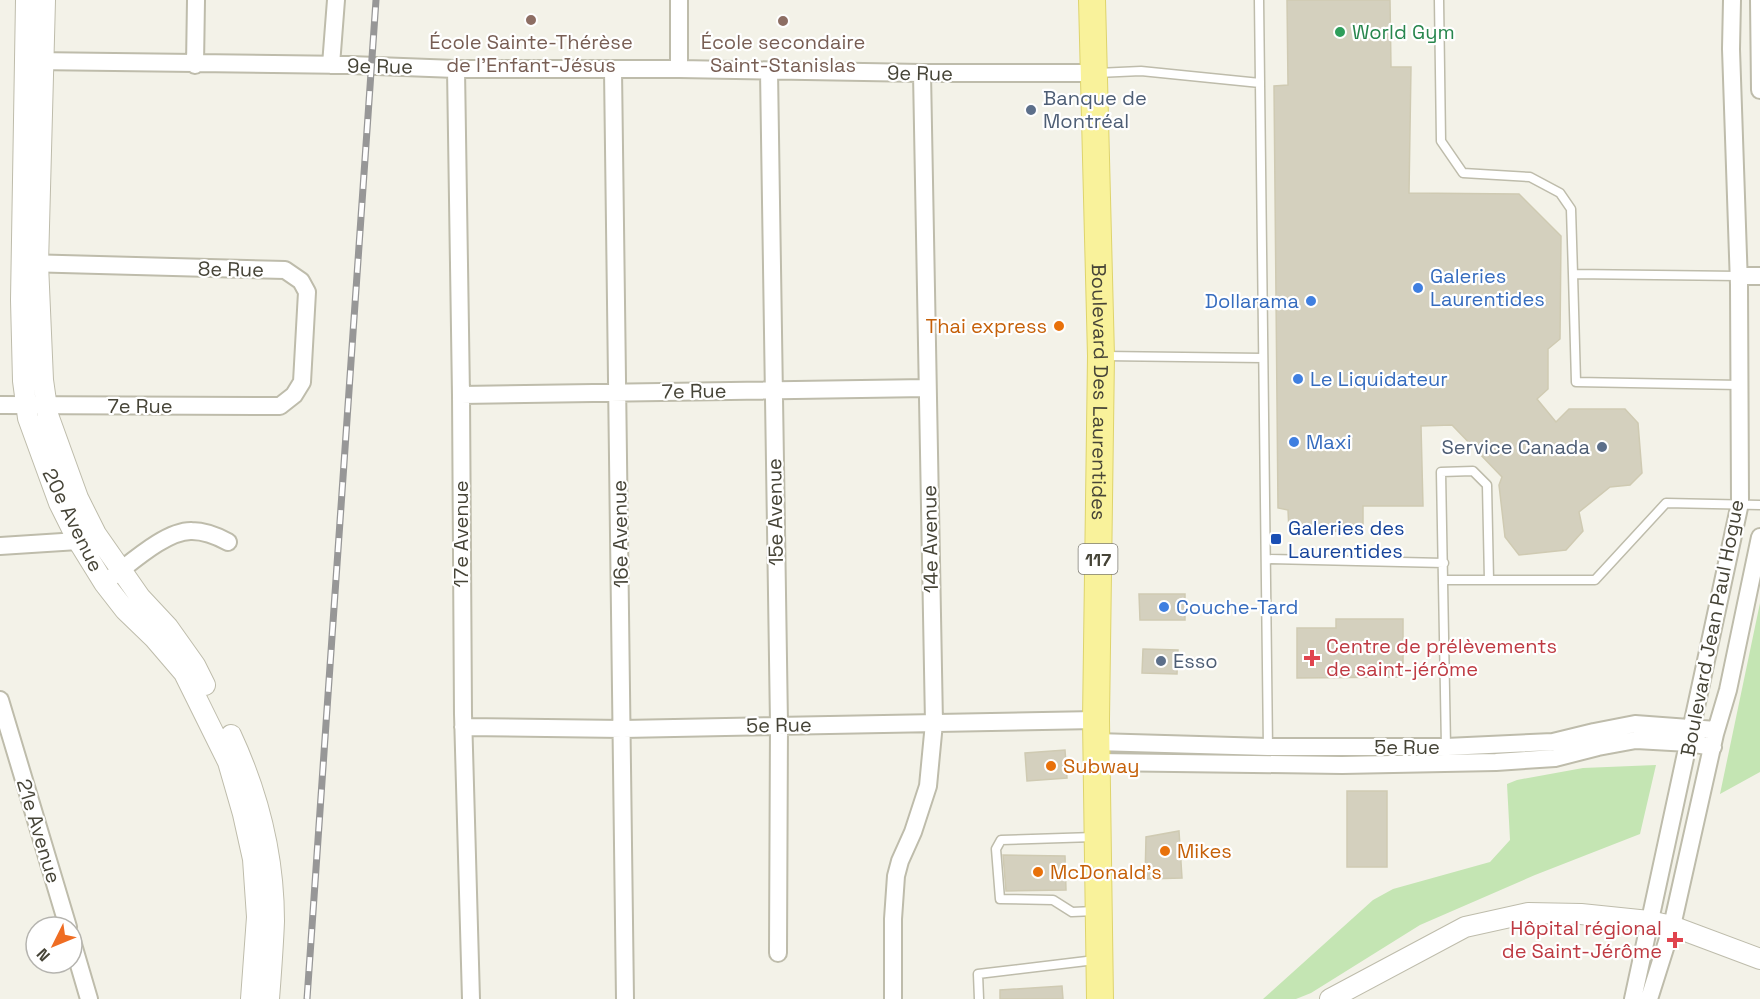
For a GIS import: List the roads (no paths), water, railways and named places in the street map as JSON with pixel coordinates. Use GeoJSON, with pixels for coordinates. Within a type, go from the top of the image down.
{"type":"FeatureCollection","features":[{"type":"Feature","properties":{"kind":"main road","name":"Boulevard Des Laurentides"},"geometry":{"type":"LineString","coordinates":[[1092,0],[1101,356],[1096,741],[1100,999]]}},
{"type":"Feature","properties":{"kind":"street","name":"20e Avenue"},"geometry":{"type":"LineString","coordinates":[[26,0],[35,61]]}},
{"type":"Feature","properties":{"kind":"street","name":"20e Avenue"},"geometry":{"type":"LineString","coordinates":[[45,0],[35,61],[30,263],[23,381],[28,418],[59,503],[87,538],[120,571],[168,627],[195,665],[241,757],[259,808],[268,856],[274,920],[269,999]]}},
{"type":"Feature","properties":{"kind":"street"},"geometry":{"type":"LineString","coordinates":[[195,64],[196,0]]}},
{"type":"Feature","properties":{"kind":"street"},"geometry":{"type":"LineString","coordinates":[[331,65],[336,0]]}},
{"type":"Feature","properties":{"kind":"street"},"geometry":{"type":"LineString","coordinates":[[679,0],[679,69]]}},
{"type":"Feature","properties":{"kind":"street","name":"Boulevard Jean Paul Hogue"},"geometry":{"type":"LineString","coordinates":[[1633,999],[1740,503],[1739,276],[1731,49],[1732,0]]}},
{"type":"Feature","properties":{"kind":"street"},"geometry":{"type":"LineString","coordinates":[[1759,0],[1760,90]]}},
{"type":"Feature","properties":{"kind":"street","name":"9e Rue"},"geometry":{"type":"LineString","coordinates":[[35,61],[456,69],[1094,73]]}},
{"type":"Feature","properties":{"kind":"street","name":"17e Avenue"},"geometry":{"type":"LineString","coordinates":[[456,69],[463,727],[471,999]]}},
{"type":"Feature","properties":{"kind":"street","name":"16e Avenue"},"geometry":{"type":"LineString","coordinates":[[613,70],[625,999]]}},
{"type":"Feature","properties":{"kind":"street","name":"15e Avenue"},"geometry":{"type":"LineString","coordinates":[[770,71],[779,724],[778,953]]}},
{"type":"Feature","properties":{"kind":"street","name":"14e Avenue"},"geometry":{"type":"LineString","coordinates":[[892,999],[896,876],[928,786],[934,723],[922,73]]}},
{"type":"Feature","properties":{"kind":"street","name":"20e Avenue"},"geometry":{"type":"LineString","coordinates":[[30,263],[48,415],[78,498],[87,538],[104,583],[184,673],[228,762],[253,859],[257,917],[251,999]]}},
{"type":"Feature","properties":{"kind":"street","name":"8e Rue"},"geometry":{"type":"LineString","coordinates":[[30,263],[285,270],[294,274],[307,292],[302,382],[294,395],[280,406]]}},
{"type":"Feature","properties":{"kind":"street"},"geometry":{"type":"LineString","coordinates":[[1739,276],[1760,276]]}},
{"type":"Feature","properties":{"kind":"street","name":"7e Rue"},"geometry":{"type":"LineString","coordinates":[[461,395],[927,388]]}},
{"type":"Feature","properties":{"kind":"street","name":"7e Rue"},"geometry":{"type":"LineString","coordinates":[[0,405],[280,406]]}},
{"type":"Feature","properties":{"kind":"street"},"geometry":{"type":"LineString","coordinates":[[104,583],[170,536],[191,530],[213,534],[228,542]]}},
{"type":"Feature","properties":{"kind":"street","name":"Boulevard Jean Paul Hogue"},"geometry":{"type":"LineString","coordinates":[[1649,999],[1672,926],[1716,730],[1728,690],[1760,537]]}},
{"type":"Feature","properties":{"kind":"street"},"geometry":{"type":"LineString","coordinates":[[0,546],[87,538]]}},
{"type":"Feature","properties":{"kind":"street","name":"21e Avenue"},"geometry":{"type":"LineString","coordinates":[[0,699],[64,915]]}},
{"type":"Feature","properties":{"kind":"street","name":"5e Rue"},"geometry":{"type":"LineString","coordinates":[[463,727],[623,729],[779,724],[934,723],[1096,741],[1268,764],[1447,755],[1552,742],[1635,724],[1691,735],[1713,747]]}},
{"type":"Feature","properties":{"kind":"street","name":"5e Rue"},"geometry":{"type":"LineString","coordinates":[[1691,735],[1716,730]]}},
{"type":"Feature","properties":{"kind":"street","name":"5e Rue"},"geometry":{"type":"LineString","coordinates":[[1096,741],[1447,755]]}},
{"type":"Feature","properties":{"kind":"street"},"geometry":{"type":"LineString","coordinates":[[1330,999],[1465,927],[1528,913],[1581,914],[1649,921],[1672,926],[1760,960]]}},
{"type":"Feature","properties":{"kind":"street"},"geometry":{"type":"LineString","coordinates":[[82,975],[89,999]]}},
{"type":"Feature","properties":{"kind":"lane"},"geometry":{"type":"LineString","coordinates":[[1259,0],[1268,764]]}},
{"type":"Feature","properties":{"kind":"lane"},"geometry":{"type":"LineString","coordinates":[[1439,0],[1441,141],[1463,173],[1530,177],[1560,193],[1571,209],[1576,382],[1740,385]]}},
{"type":"Feature","properties":{"kind":"lane"},"geometry":{"type":"LineString","coordinates":[[1094,73],[1141,71],[1260,83]]}},
{"type":"Feature","properties":{"kind":"lane"},"geometry":{"type":"LineString","coordinates":[[1573,274],[1739,276]]}},
{"type":"Feature","properties":{"kind":"lane"},"geometry":{"type":"LineString","coordinates":[[1101,356],[1263,358]]}},
{"type":"Feature","properties":{"kind":"lane"},"geometry":{"type":"LineString","coordinates":[[1447,755],[1441,472],[1473,471],[1487,485],[1490,580]]}},
{"type":"Feature","properties":{"kind":"lane"},"geometry":{"type":"LineString","coordinates":[[1444,580],[1595,580],[1666,503],[1760,505]]}},
{"type":"Feature","properties":{"kind":"lane"},"geometry":{"type":"LineString","coordinates":[[1266,560],[1444,563]]}},
{"type":"Feature","properties":{"kind":"lane"},"geometry":{"type":"LineString","coordinates":[[1097,836],[1001,840],[996,849],[1000,899],[1053,900],[1072,912],[1098,911]]}},
{"type":"Feature","properties":{"kind":"lane"},"geometry":{"type":"LineString","coordinates":[[979,999],[978,974],[1099,960]]}},
{"type":"Feature","properties":{"kind":"railway"},"geometry":{"type":"LineString","coordinates":[[307,999],[376,0]]}},
{"type":"Feature","properties":{"kind":"place","name":"École Sainte-Thérèse de l'Enfant-Jésus"},"geometry":{"type":"Point","coordinates":[531,20]}},
{"type":"Feature","properties":{"kind":"place","name":"École secondaire Saint-Stanislas"},"geometry":{"type":"Point","coordinates":[783,21]}},
{"type":"Feature","properties":{"kind":"place","name":"World Gym"},"geometry":{"type":"Point","coordinates":[1340,32]}},
{"type":"Feature","properties":{"kind":"place","name":"Banque de Montréal"},"geometry":{"type":"Point","coordinates":[1031,110]}},
{"type":"Feature","properties":{"kind":"place","name":"Galeries Laurentides"},"geometry":{"type":"Point","coordinates":[1418,288]}},
{"type":"Feature","properties":{"kind":"place","name":"Dollarama"},"geometry":{"type":"Point","coordinates":[1311,301]}},
{"type":"Feature","properties":{"kind":"place","name":"Thai express"},"geometry":{"type":"Point","coordinates":[1059,326]}},
{"type":"Feature","properties":{"kind":"place","name":"Le Liquidateur"},"geometry":{"type":"Point","coordinates":[1298,379]}},
{"type":"Feature","properties":{"kind":"place","name":"Maxi"},"geometry":{"type":"Point","coordinates":[1294,442]}},
{"type":"Feature","properties":{"kind":"place","name":"Service Canada"},"geometry":{"type":"Point","coordinates":[1602,447]}},
{"type":"Feature","properties":{"kind":"place","name":"Galeries des Laurentides"},"geometry":{"type":"Point","coordinates":[1276,539]}},
{"type":"Feature","properties":{"kind":"place","name":"Couche-Tard"},"geometry":{"type":"Point","coordinates":[1164,607]}},
{"type":"Feature","properties":{"kind":"place","name":"Centre de prélèvements de saint-jérôme"},"geometry":{"type":"Point","coordinates":[1312,658]}},
{"type":"Feature","properties":{"kind":"place","name":"Esso"},"geometry":{"type":"Point","coordinates":[1161,661]}},
{"type":"Feature","properties":{"kind":"place","name":"Subway"},"geometry":{"type":"Point","coordinates":[1051,766]}},
{"type":"Feature","properties":{"kind":"place","name":"Mikes"},"geometry":{"type":"Point","coordinates":[1165,851]}},
{"type":"Feature","properties":{"kind":"place","name":"McDonald's"},"geometry":{"type":"Point","coordinates":[1038,872]}},
{"type":"Feature","properties":{"kind":"place","name":"Hôpital régional de Saint-Jérôme"},"geometry":{"type":"Point","coordinates":[1675,940]}}]}
